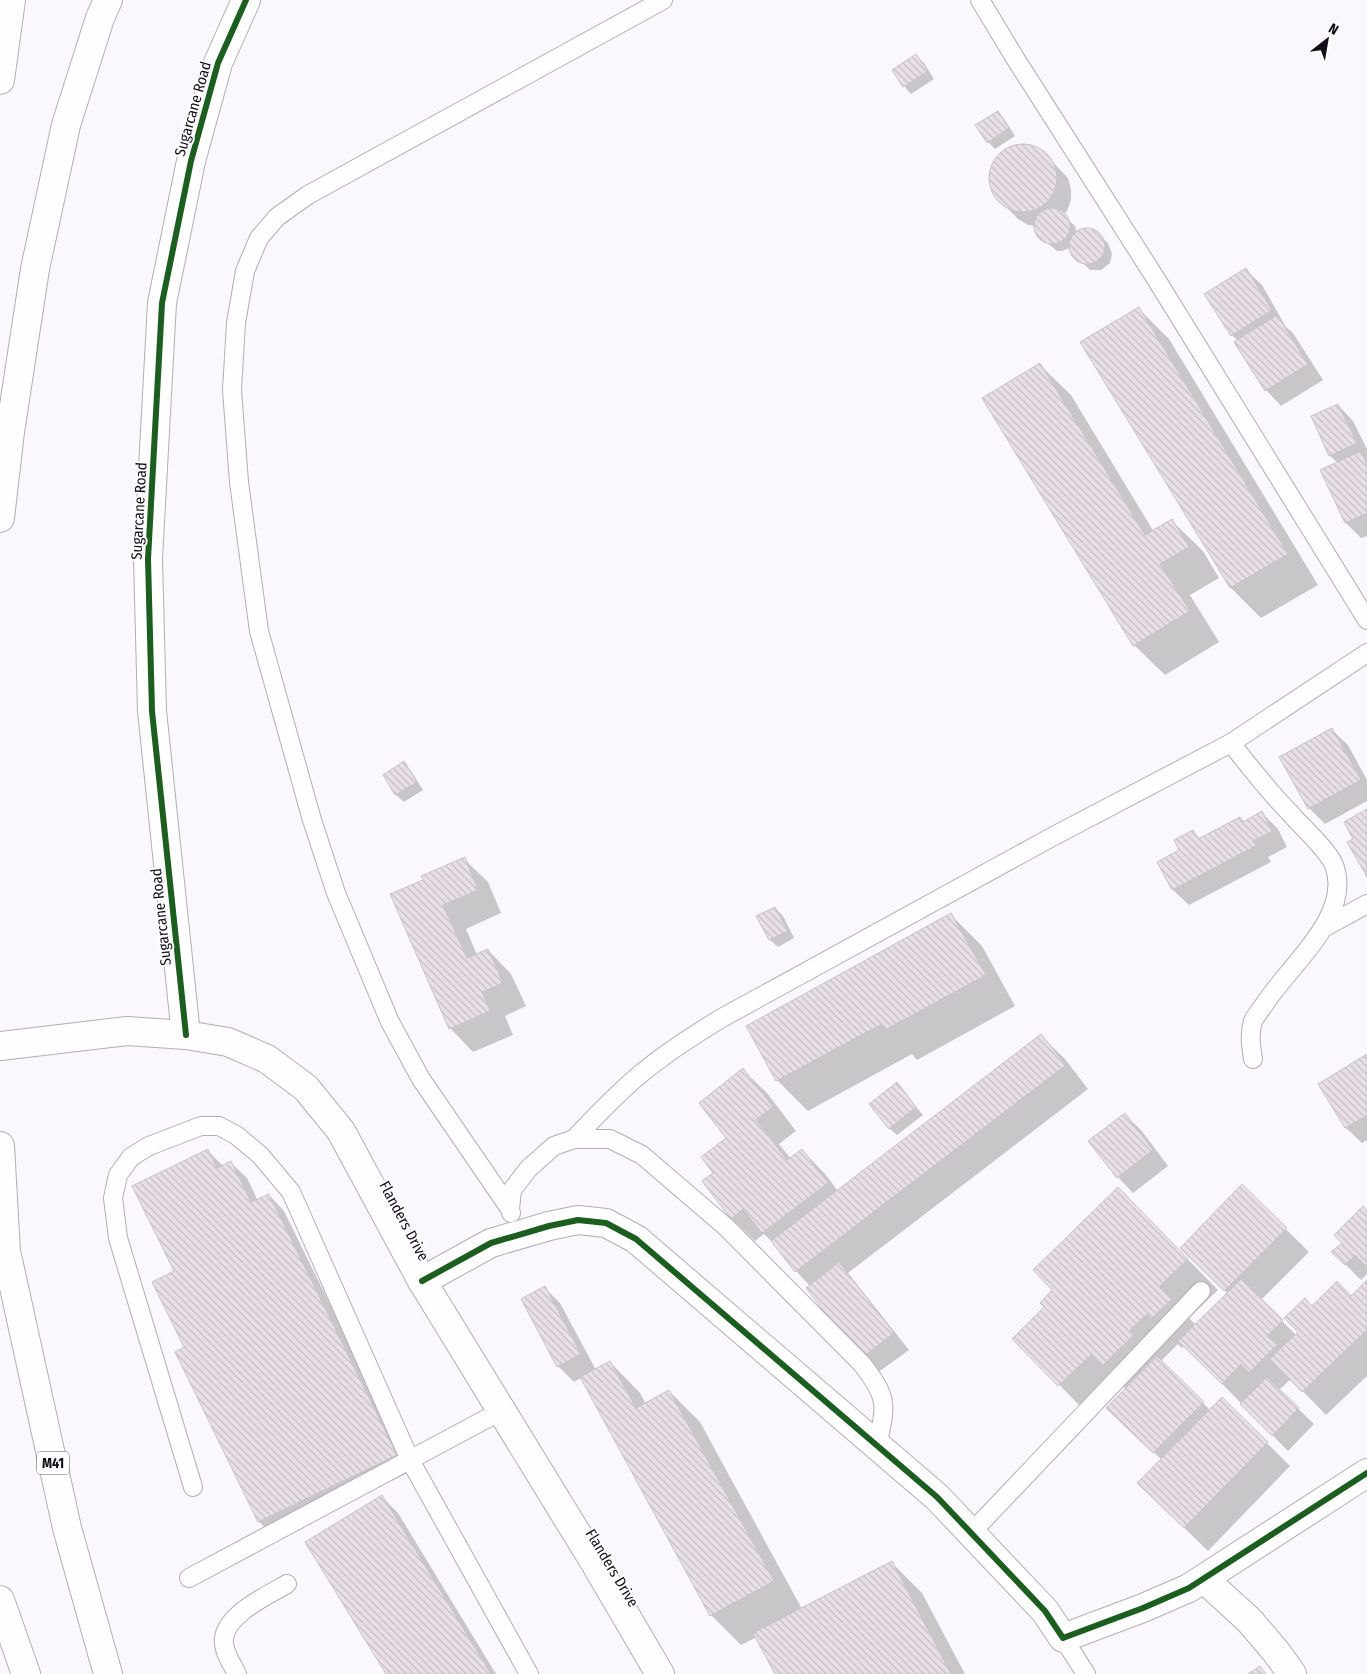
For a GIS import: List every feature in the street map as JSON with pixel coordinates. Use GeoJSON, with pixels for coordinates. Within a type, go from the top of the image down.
{"type":"FeatureCollection","features":[{"type":"Feature","properties":{"kind":"main road"},"geometry":{"type":"LineString","coordinates":[[0,80],[12,0]]}},
{"type":"Feature","properties":{"kind":"main road"},"geometry":{"type":"LineString","coordinates":[[0,518],[10,432],[35,269],[66,125],[100,18],[108,0]]}},
{"type":"Feature","properties":{"kind":"main road","name":"Sugarcane Road"},"geometry":{"type":"LineString","coordinates":[[186,1034],[152,711],[148,559],[162,303],[190,161],[218,63],[246,0]]}},
{"type":"Feature","properties":{"kind":"main road","name":"Flanders Drive"},"geometry":{"type":"LineString","coordinates":[[0,1046],[127,1032],[186,1034],[228,1042],[267,1060],[306,1088],[341,1131],[422,1281],[595,1563],[660,1674]]}},
{"type":"Feature","properties":{"kind":"main road"},"geometry":{"type":"LineString","coordinates":[[0,1146],[3,1244]]}},
{"type":"Feature","properties":{"kind":"main road"},"geometry":{"type":"LineString","coordinates":[[422,1281],[491,1243],[549,1226],[578,1220],[606,1223],[636,1239],[937,1497],[1045,1611],[1063,1638],[1143,1608],[1189,1588],[1367,1473]]}},
{"type":"Feature","properties":{"kind":"main road","name":"M41"},"geometry":{"type":"LineString","coordinates":[[3,1244],[67,1528],[108,1674]]}},
{"type":"Feature","properties":{"kind":"main road"},"geometry":{"type":"LineString","coordinates":[[1204,1579],[1249,1620],[1292,1674]]}},
{"type":"Feature","properties":{"kind":"main road"},"geometry":{"type":"LineString","coordinates":[[0,1600],[26,1674]]}},
{"type":"Feature","properties":{"kind":"lane"},"geometry":{"type":"LineString","coordinates":[[510,1209],[421,1079],[390,1022],[336,893],[312,820],[259,631],[239,482],[232,390],[236,323],[245,270],[259,238],[277,217],[308,195],[662,0]]}},
{"type":"Feature","properties":{"kind":"lane"},"geometry":{"type":"LineString","coordinates":[[980,0],[1367,620]]}},
{"type":"Feature","properties":{"kind":"lane"},"geometry":{"type":"LineString","coordinates":[[574,1139],[619,1093],[644,1071],[677,1046],[720,1018],[1050,838],[1231,743],[1367,653]]}},
{"type":"Feature","properties":{"kind":"lane"},"geometry":{"type":"LineString","coordinates":[[1231,743],[1256,776],[1310,833],[1334,864],[1338,883],[1334,907],[1324,927],[1254,1020],[1250,1039],[1253,1059]]}},
{"type":"Feature","properties":{"kind":"lane"},"geometry":{"type":"LineString","coordinates":[[1324,927],[1367,904]]}},
{"type":"Feature","properties":{"kind":"lane"},"geometry":{"type":"LineString","coordinates":[[194,1487],[118,1238],[114,1198],[118,1175],[132,1157],[149,1146],[201,1126],[219,1126],[236,1135],[260,1155],[291,1192],[410,1460],[529,1674]]}},
{"type":"Feature","properties":{"kind":"lane"},"geometry":{"type":"LineString","coordinates":[[516,1235],[510,1209],[512,1190],[529,1168],[554,1146],[574,1139],[610,1139],[642,1155],[726,1227],[862,1364],[877,1382],[883,1395],[884,1413],[878,1446]]}},
{"type":"Feature","properties":{"kind":"lane"},"geometry":{"type":"LineString","coordinates":[[971,1533],[1201,1291]]}},
{"type":"Feature","properties":{"kind":"lane"},"geometry":{"type":"LineString","coordinates":[[189,1578],[501,1411]]}},
{"type":"Feature","properties":{"kind":"lane"},"geometry":{"type":"LineString","coordinates":[[237,1674],[227,1656],[223,1639],[228,1627],[242,1612],[286,1584]]}},
{"type":"Feature","properties":{"kind":"lane"},"geometry":{"type":"LineString","coordinates":[[1063,1638],[1086,1674]]}},
{"type":"Feature","properties":{"kind":"building"},"geometry":{"type":"Polygon","coordinates":[[[916,54],[928,71],[903,87],[892,70],[916,54]]]}},
{"type":"Feature","properties":{"kind":"building"},"geometry":{"type":"Polygon","coordinates":[[[998,111],[1009,128],[987,143],[975,125],[998,111]]]}},
{"type":"Feature","properties":{"kind":"building"},"geometry":{"type":"Polygon","coordinates":[[[1023,144],[1036,147],[1047,154],[1054,165],[1057,178],[1054,191],[1047,202],[1036,209],[1023,212],[1010,209],[999,202],[992,191],[989,178],[992,165],[999,154],[1010,147],[1023,144]]]}},
{"type":"Feature","properties":{"kind":"building"},"geometry":{"type":"Polygon","coordinates":[[[1052,208],[1064,214],[1070,226],[1064,238],[1052,244],[1040,238],[1034,226],[1040,214],[1052,208]]]}},
{"type":"Feature","properties":{"kind":"building"},"geometry":{"type":"Polygon","coordinates":[[[1087,228],[1099,234],[1105,246],[1099,258],[1087,264],[1075,258],[1069,246],[1075,234],[1087,228]]]}},
{"type":"Feature","properties":{"kind":"building"},"geometry":{"type":"Polygon","coordinates":[[[1246,268],[1272,310],[1231,336],[1204,294],[1246,268]]]}},
{"type":"Feature","properties":{"kind":"building"},"geometry":{"type":"Polygon","coordinates":[[[1139,307],[1288,554],[1230,588],[1080,342],[1139,307]]]}},
{"type":"Feature","properties":{"kind":"building"},"geometry":{"type":"Polygon","coordinates":[[[1277,315],[1308,364],[1265,391],[1234,342],[1277,315]]]}},
{"type":"Feature","properties":{"kind":"building"},"geometry":{"type":"Polygon","coordinates":[[[1040,363],[1145,535],[1172,519],[1189,547],[1160,564],[1190,611],[1133,646],[982,398],[1040,363]]]}},
{"type":"Feature","properties":{"kind":"building"},"geometry":{"type":"Polygon","coordinates":[[[1338,404],[1357,443],[1329,456],[1311,416],[1338,404]]]}},
{"type":"Feature","properties":{"kind":"building"},"geometry":{"type":"Polygon","coordinates":[[[1361,451],[1367,464],[1367,513],[1345,523],[1320,470],[1361,451]]]}},
{"type":"Feature","properties":{"kind":"building"},"geometry":{"type":"Polygon","coordinates":[[[1332,728],[1361,780],[1308,809],[1279,757],[1332,728]]]}},
{"type":"Feature","properties":{"kind":"building"},"geometry":{"type":"Polygon","coordinates":[[[404,761],[417,782],[395,795],[383,775],[404,761]]]}},
{"type":"Feature","properties":{"kind":"building"},"geometry":{"type":"Polygon","coordinates":[[[1367,809],[1367,877],[1347,842],[1353,839],[1344,822],[1367,809]]]}},
{"type":"Feature","properties":{"kind":"building"},"geometry":{"type":"Polygon","coordinates":[[[1262,811],[1272,831],[1253,841],[1256,846],[1172,890],[1157,862],[1179,850],[1174,840],[1193,830],[1198,839],[1240,817],[1243,822],[1262,811]]]}},
{"type":"Feature","properties":{"kind":"building"},"geometry":{"type":"Polygon","coordinates":[[[465,857],[478,890],[443,905],[467,958],[488,949],[503,983],[482,992],[490,1011],[449,1029],[390,894],[423,880],[421,876],[465,857]]]}},
{"type":"Feature","properties":{"kind":"building"},"geometry":{"type":"Polygon","coordinates":[[[775,907],[788,931],[769,940],[756,916],[775,907]]]}},
{"type":"Feature","properties":{"kind":"building"},"geometry":{"type":"Polygon","coordinates":[[[951,913],[986,975],[885,1030],[882,1024],[776,1081],[746,1026],[951,913]]]}},
{"type":"Feature","properties":{"kind":"building"},"geometry":{"type":"Polygon","coordinates":[[[1041,1034],[1066,1065],[795,1272],[771,1241],[1041,1034]]]}},
{"type":"Feature","properties":{"kind":"building"},"geometry":{"type":"Polygon","coordinates":[[[1367,1054],[1367,1115],[1345,1128],[1318,1084],[1367,1054]]]}},
{"type":"Feature","properties":{"kind":"building"},"geometry":{"type":"Polygon","coordinates":[[[743,1068],[773,1107],[756,1120],[787,1160],[802,1149],[828,1183],[762,1233],[743,1209],[731,1219],[702,1181],[713,1173],[701,1157],[726,1138],[699,1103],[743,1068]]]}},
{"type":"Feature","properties":{"kind":"building"},"geometry":{"type":"Polygon","coordinates":[[[897,1082],[916,1107],[889,1129],[869,1104],[897,1082]]]}},
{"type":"Feature","properties":{"kind":"building"},"geometry":{"type":"Polygon","coordinates":[[[1125,1113],[1153,1150],[1117,1178],[1088,1141],[1125,1113]]]}},
{"type":"Feature","properties":{"kind":"building"},"geometry":{"type":"Polygon","coordinates":[[[208,1149],[217,1168],[231,1161],[251,1202],[269,1194],[397,1455],[258,1522],[175,1352],[184,1347],[152,1282],[174,1271],[132,1186],[208,1149]]]}},
{"type":"Feature","properties":{"kind":"building"},"geometry":{"type":"Polygon","coordinates":[[[1242,1184],[1287,1228],[1224,1291],[1180,1248],[1242,1184]]]}},
{"type":"Feature","properties":{"kind":"building"},"geometry":{"type":"Polygon","coordinates":[[[1118,1187],[1188,1259],[1160,1286],[1172,1299],[1151,1319],[1147,1314],[1130,1330],[1134,1335],[1102,1366],[1091,1355],[1058,1386],[1012,1339],[1044,1307],[1040,1303],[1052,1290],[1033,1270],[1118,1187]]]}},
{"type":"Feature","properties":{"kind":"building"},"geometry":{"type":"Polygon","coordinates":[[[1363,1206],[1367,1211],[1367,1267],[1355,1255],[1345,1265],[1331,1252],[1342,1243],[1334,1235],[1363,1206]]]}},
{"type":"Feature","properties":{"kind":"building"},"geometry":{"type":"Polygon","coordinates":[[[839,1262],[894,1333],[860,1359],[806,1288],[839,1262]]]}},
{"type":"Feature","properties":{"kind":"building"},"geometry":{"type":"Polygon","coordinates":[[[1241,1279],[1283,1320],[1267,1336],[1277,1345],[1249,1373],[1241,1364],[1222,1384],[1178,1341],[1241,1279]]]}},
{"type":"Feature","properties":{"kind":"building"},"geometry":{"type":"Polygon","coordinates":[[[1367,1280],[1367,1330],[1302,1392],[1270,1359],[1298,1332],[1284,1318],[1305,1298],[1312,1306],[1337,1281],[1351,1296],[1367,1280]]]}},
{"type":"Feature","properties":{"kind":"building"},"geometry":{"type":"Polygon","coordinates":[[[545,1286],[581,1354],[557,1367],[521,1299],[545,1286]]]}},
{"type":"Feature","properties":{"kind":"building"},"geometry":{"type":"Polygon","coordinates":[[[1157,1356],[1204,1402],[1153,1453],[1106,1408],[1157,1356]]]}},
{"type":"Feature","properties":{"kind":"building"},"geometry":{"type":"Polygon","coordinates":[[[610,1361],[636,1408],[669,1390],[774,1581],[710,1616],[580,1377],[610,1361]]]}},
{"type":"Feature","properties":{"kind":"building"},"geometry":{"type":"Polygon","coordinates":[[[1267,1377],[1299,1408],[1272,1436],[1240,1404],[1267,1377]]]}},
{"type":"Feature","properties":{"kind":"building"},"geometry":{"type":"Polygon","coordinates":[[[1222,1397],[1268,1442],[1184,1528],[1137,1483],[1222,1397]]]}},
{"type":"Feature","properties":{"kind":"building"},"geometry":{"type":"Polygon","coordinates":[[[382,1495],[491,1674],[386,1674],[305,1542],[382,1495]]]}},
{"type":"Feature","properties":{"kind":"building"},"geometry":{"type":"Polygon","coordinates":[[[892,1561],[951,1674],[775,1674],[753,1633],[892,1561]]]}},
{"type":"Feature","properties":{"kind":"building"},"geometry":{"type":"Polygon","coordinates":[[[1260,1666],[1266,1674],[1248,1674],[1260,1666]]]}},
{"type":"Feature","properties":{"kind":"cycle path"},"geometry":{"type":"LineString","coordinates":[[186,1035],[152,711],[148,559],[162,303],[191,161],[218,63],[246,0]]}},
{"type":"Feature","properties":{"kind":"cycle path"},"geometry":{"type":"LineString","coordinates":[[422,1281],[491,1243],[549,1226],[578,1220],[606,1223],[636,1239],[937,1497],[1045,1611],[1063,1638],[1143,1608],[1189,1588],[1367,1473]]}}]}
